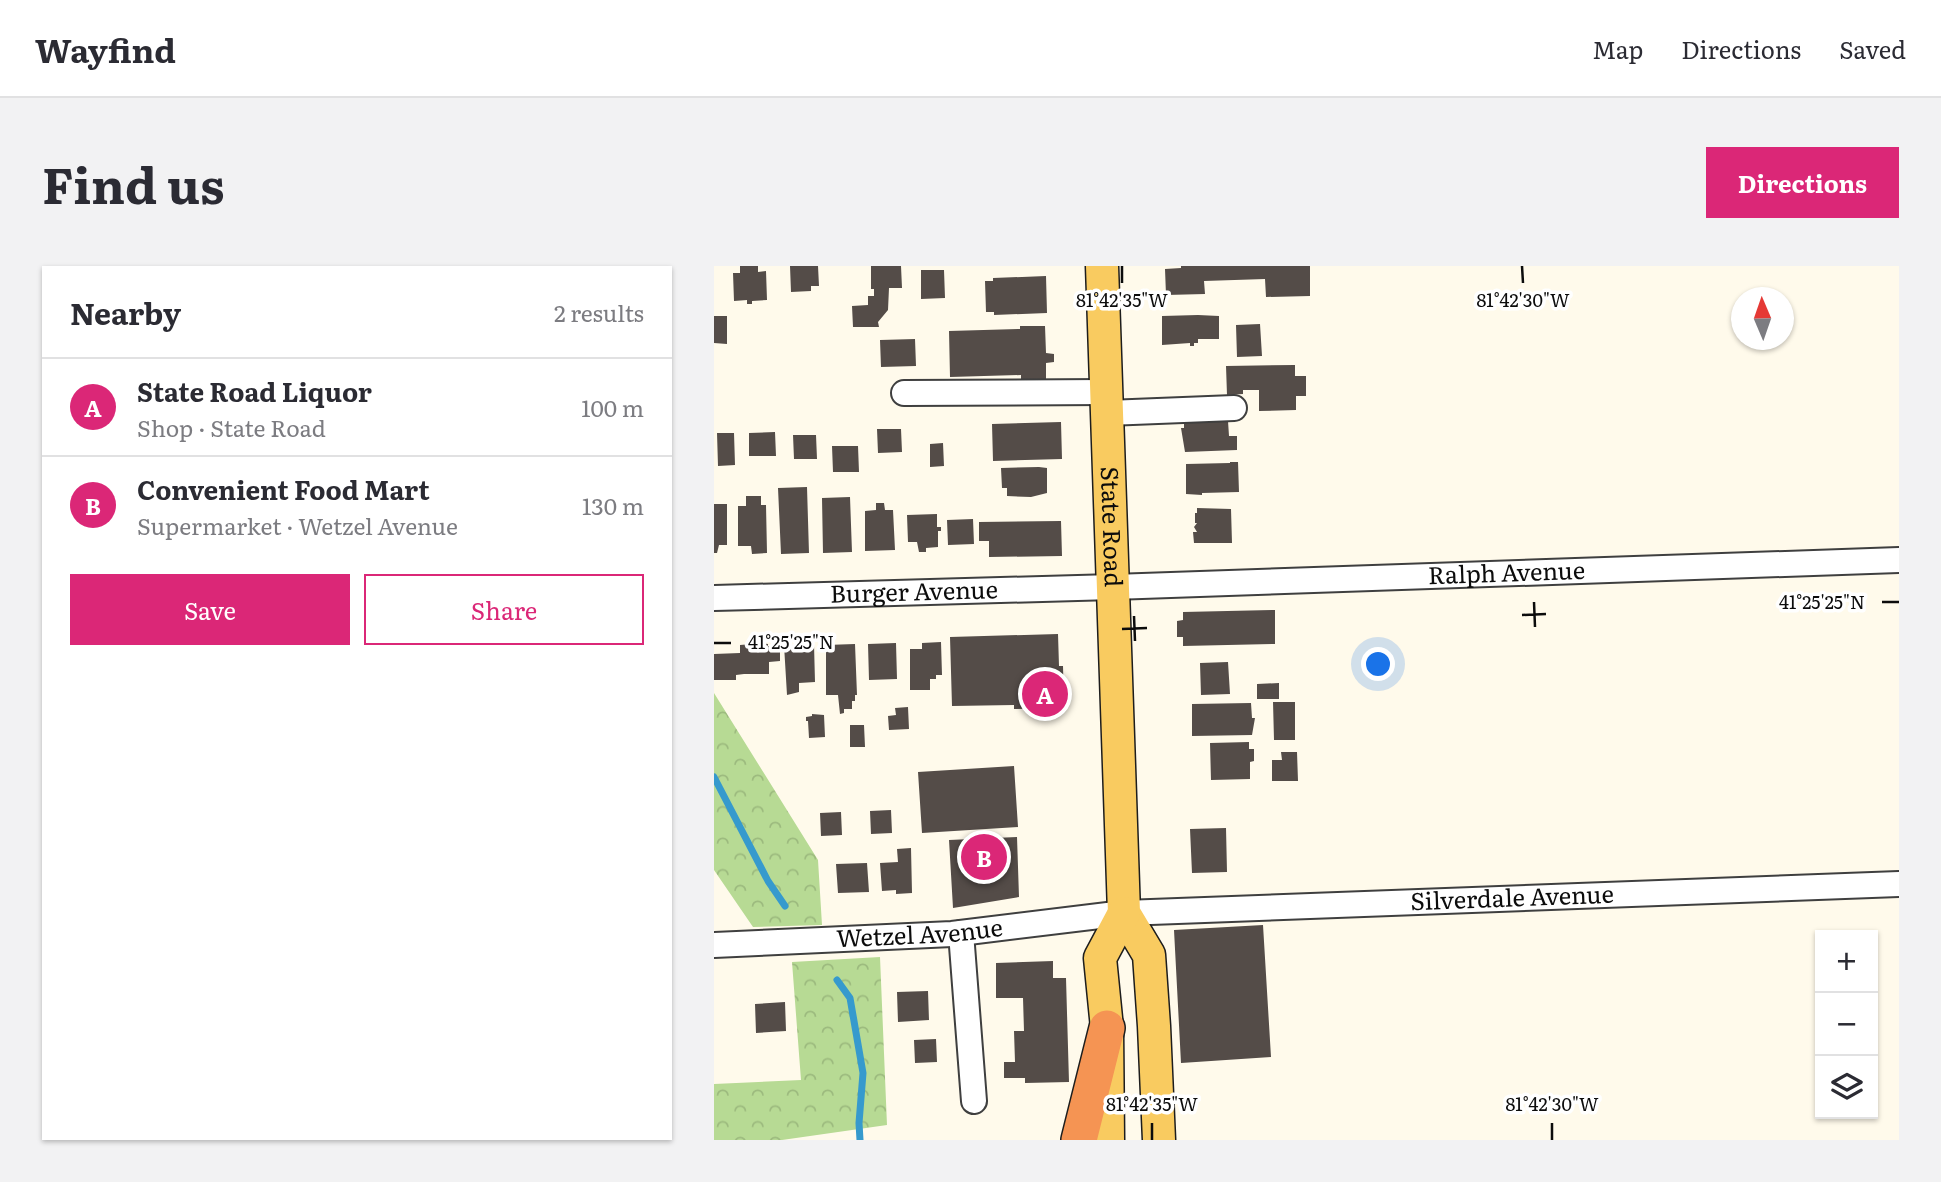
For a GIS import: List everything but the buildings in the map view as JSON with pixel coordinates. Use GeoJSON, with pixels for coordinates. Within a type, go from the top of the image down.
{"type":"FeatureCollection","features":[{"type":"Feature","properties":{"kind":"highway"},"geometry":{"type":"LineString","coordinates":[[1079,1140],[1107,1028]]}},
{"type":"Feature","properties":{"kind":"main road","name":"State Road"},"geometry":{"type":"LineString","coordinates":[[1102,266],[1124,913],[1149,955],[1159,1140]]}},
{"type":"Feature","properties":{"kind":"main road"},"geometry":{"type":"LineString","coordinates":[[1108,1140],[1107,1028],[1100,958],[1124,913]]}},
{"type":"Feature","properties":{"kind":"street"},"geometry":{"type":"LineString","coordinates":[[904,393],[1234,408]]}},
{"type":"Feature","properties":{"kind":"street","name":"Ralph Avenue"},"geometry":{"type":"LineString","coordinates":[[1113,587],[1899,560]]}},
{"type":"Feature","properties":{"kind":"street","name":"Burger Avenue"},"geometry":{"type":"LineString","coordinates":[[714,598],[1113,587]]}},
{"type":"Feature","properties":{"kind":"street","name":"Silverdale Avenue"},"geometry":{"type":"LineString","coordinates":[[1124,913],[1899,884]]}},
{"type":"Feature","properties":{"kind":"street","name":"Wetzel Avenue"},"geometry":{"type":"LineString","coordinates":[[714,945],[961,933],[1124,913]]}},
{"type":"Feature","properties":{"kind":"street"},"geometry":{"type":"LineString","coordinates":[[961,933],[974,1101]]}},
{"type":"Feature","properties":{"kind":"green space"},"geometry":{"type":"Polygon","coordinates":[[[714,693],[818,860],[822,925],[753,927],[714,870],[714,693]]]}},
{"type":"Feature","properties":{"kind":"green space"},"geometry":{"type":"Polygon","coordinates":[[[880,957],[887,1125],[782,1140],[714,1140],[714,1084],[801,1080],[792,962],[880,957]]]}},
{"type":"Feature","properties":{"kind":"waterway"},"geometry":{"type":"LineString","coordinates":[[714,777],[768,881],[785,906]]}},
{"type":"Feature","properties":{"kind":"waterway"},"geometry":{"type":"LineString","coordinates":[[837,980],[850,998],[863,1073],[860,1140]]}},
{"type":"Feature","properties":{"kind":"place","name":"State Road Liquor"},"geometry":{"type":"Point","coordinates":[1045,694]}},
{"type":"Feature","properties":{"kind":"place","name":"Convenient Food Mart"},"geometry":{"type":"Point","coordinates":[984,857]}}]}
